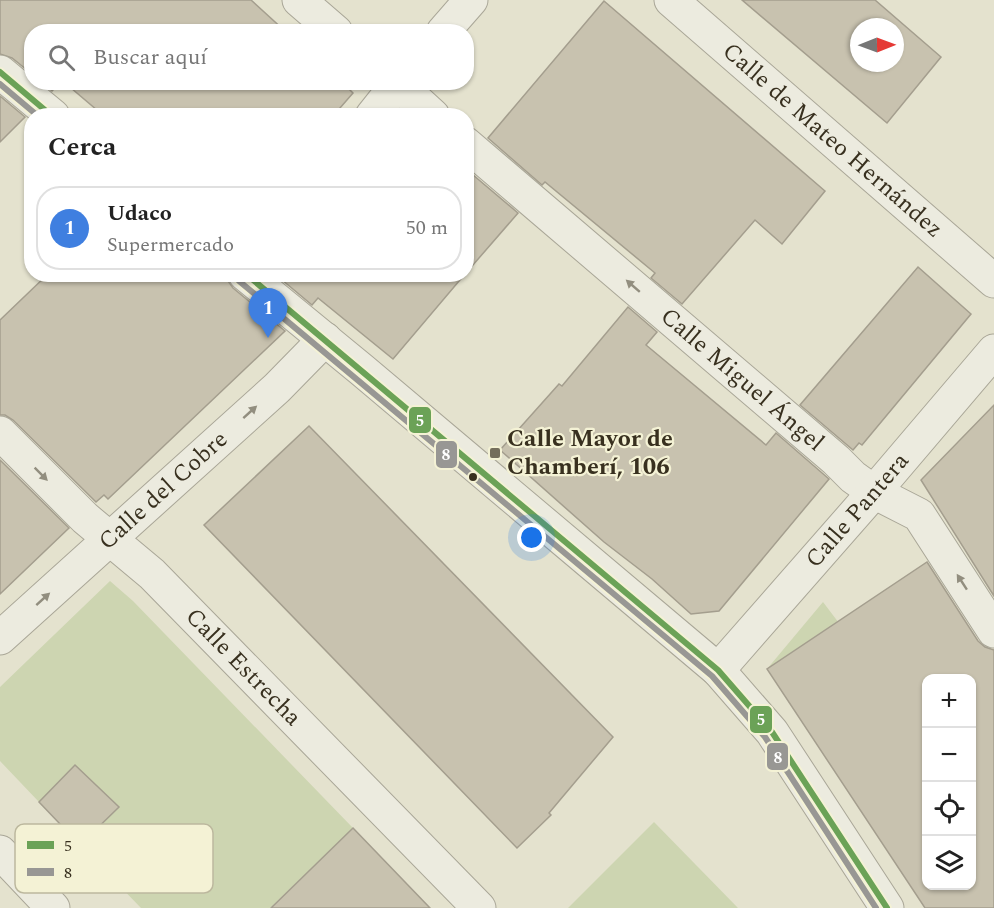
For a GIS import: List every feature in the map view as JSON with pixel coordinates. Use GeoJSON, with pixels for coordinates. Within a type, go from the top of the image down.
{"type":"FeatureCollection","features":[{"type":"Feature","properties":{"kind":"street"},"geometry":{"type":"LineString","coordinates":[[299,0],[327,24]]}},
{"type":"Feature","properties":{"kind":"street"},"geometry":{"type":"LineString","coordinates":[[450,24],[471,0]]}},
{"type":"Feature","properties":{"kind":"street","name":"Calle de Mateo Hernández"},"geometry":{"type":"LineString","coordinates":[[671,0],[994,281]]}},
{"type":"Feature","properties":{"kind":"street"},"geometry":{"type":"LineString","coordinates":[[0,72],[43,108]]}},
{"type":"Feature","properties":{"kind":"street"},"geometry":{"type":"LineString","coordinates":[[378,108],[392,90]]}},
{"type":"Feature","properties":{"kind":"street"},"geometry":{"type":"LineString","coordinates":[[405,90],[425,108]]}},
{"type":"Feature","properties":{"kind":"street","name":"Calle Miguel Ángel"},"geometry":{"type":"LineString","coordinates":[[474,151],[853,477],[874,492],[920,515],[994,631]]}},
{"type":"Feature","properties":{"kind":"street"},"geometry":{"type":"LineString","coordinates":[[255,282],[718,670],[772,732],[887,908]]}},
{"type":"Feature","properties":{"kind":"street","name":"Calle del Cobre"},"geometry":{"type":"LineString","coordinates":[[0,638],[277,387],[324,339]]}},
{"type":"Feature","properties":{"kind":"street","name":"Calle Pantera"},"geometry":{"type":"LineString","coordinates":[[718,670],[994,351]]}},
{"type":"Feature","properties":{"kind":"street","name":"Calle Estrecha"},"geometry":{"type":"LineString","coordinates":[[0,433],[85,518],[152,574],[479,908]]}},
{"type":"Feature","properties":{"kind":"street"},"geometry":{"type":"LineString","coordinates":[[0,852],[15,868]]}},
{"type":"Feature","properties":{"kind":"street"},"geometry":{"type":"LineString","coordinates":[[39,893],[53,908]]}},
{"type":"Feature","properties":{"kind":"green space"},"geometry":{"type":"Polygon","coordinates":[[[110,581],[133,601],[353,828],[270,908],[141,908],[126,893],[213,893],[213,824],[102,824],[119,807],[75,765],[39,802],[0,761],[0,687],[110,581]]]}},
{"type":"Feature","properties":{"kind":"green space"},"geometry":{"type":"Polygon","coordinates":[[[823,602],[848,635],[823,632],[767,669],[823,602]]]}},
{"type":"Feature","properties":{"kind":"green space"},"geometry":{"type":"Polygon","coordinates":[[[654,822],[738,908],[568,908],[654,822]]]}},
{"type":"Feature","properties":{"kind":"building"},"geometry":{"type":"Polygon","coordinates":[[[0,0],[251,0],[277,24],[24,24],[24,68],[12,58],[0,54],[0,0]]]}},
{"type":"Feature","properties":{"kind":"building"},"geometry":{"type":"Polygon","coordinates":[[[742,0],[875,0],[896,18],[850,18],[850,72],[904,72],[904,25],[941,57],[887,123],[742,0]]]}},
{"type":"Feature","properties":{"kind":"building"},"geometry":{"type":"Polygon","coordinates":[[[604,1],[825,191],[782,244],[755,220],[682,304],[651,278],[655,273],[545,182],[542,185],[488,138],[604,1]]]}},
{"type":"Feature","properties":{"kind":"building"},"geometry":{"type":"Polygon","coordinates":[[[73,90],[350,90],[353,93],[340,108],[95,108],[73,90]]]}},
{"type":"Feature","properties":{"kind":"building"},"geometry":{"type":"Polygon","coordinates":[[[0,96],[24,118],[0,142],[0,96]]]}},
{"type":"Feature","properties":{"kind":"building"},"geometry":{"type":"Polygon","coordinates":[[[474,176],[518,213],[474,264],[474,176]]]}},
{"type":"Feature","properties":{"kind":"building"},"geometry":{"type":"Polygon","coordinates":[[[918,267],[971,314],[862,445],[859,443],[853,450],[800,405],[918,267]]]}},
{"type":"Feature","properties":{"kind":"building"},"geometry":{"type":"Polygon","coordinates":[[[40,282],[229,282],[285,331],[108,499],[104,495],[96,502],[13,420],[0,415],[0,320],[40,282]]]}},
{"type":"Feature","properties":{"kind":"building"},"geometry":{"type":"Polygon","coordinates":[[[285,282],[458,282],[393,359],[318,298],[312,305],[285,282]]]}},
{"type":"Feature","properties":{"kind":"building"},"geometry":{"type":"Polygon","coordinates":[[[628,307],[657,332],[646,345],[766,445],[776,433],[829,479],[719,611],[691,614],[652,579],[604,542],[500,450],[559,384],[562,386],[628,307]]]}},
{"type":"Feature","properties":{"kind":"building"},"geometry":{"type":"Polygon","coordinates":[[[994,405],[994,596],[921,480],[994,405]]]}},
{"type":"Feature","properties":{"kind":"building"},"geometry":{"type":"Polygon","coordinates":[[[309,426],[613,737],[549,813],[551,815],[517,848],[204,525],[309,426]]]}},
{"type":"Feature","properties":{"kind":"building"},"geometry":{"type":"Polygon","coordinates":[[[0,460],[69,528],[0,594],[0,460]]]}},
{"type":"Feature","properties":{"kind":"building"},"geometry":{"type":"Polygon","coordinates":[[[927,562],[978,641],[994,650],[994,908],[925,908],[767,669],[927,562]]]}},
{"type":"Feature","properties":{"kind":"building"},"geometry":{"type":"Polygon","coordinates":[[[75,765],[119,807],[102,824],[60,824],[39,802],[75,765]]]}},
{"type":"Feature","properties":{"kind":"building"},"geometry":{"type":"Polygon","coordinates":[[[353,828],[430,908],[271,908],[353,828]]]}},
{"type":"Feature","properties":{"kind":"transit line","name":"5"},"geometry":{"type":"LineString","coordinates":[[0,72],[43,108]]}},
{"type":"Feature","properties":{"kind":"transit line","name":"8"},"geometry":{"type":"LineString","coordinates":[[0,84],[28,108]]}},
{"type":"Feature","properties":{"kind":"transit line","name":"8"},"geometry":{"type":"LineString","coordinates":[[240,282],[712,676],[765,737],[876,908]]}},
{"type":"Feature","properties":{"kind":"transit line","name":"5"},"geometry":{"type":"LineString","coordinates":[[256,282],[718,670],[772,732],[887,908]]}},
{"type":"Feature","properties":{"kind":"place","name":"Udaco"},"geometry":{"type":"Point","coordinates":[268,338]}},
{"type":"Feature","properties":{"kind":"place","name":"Calle Mayor de Chamberí, 106"},"geometry":{"type":"Point","coordinates":[495,453]}}]}
